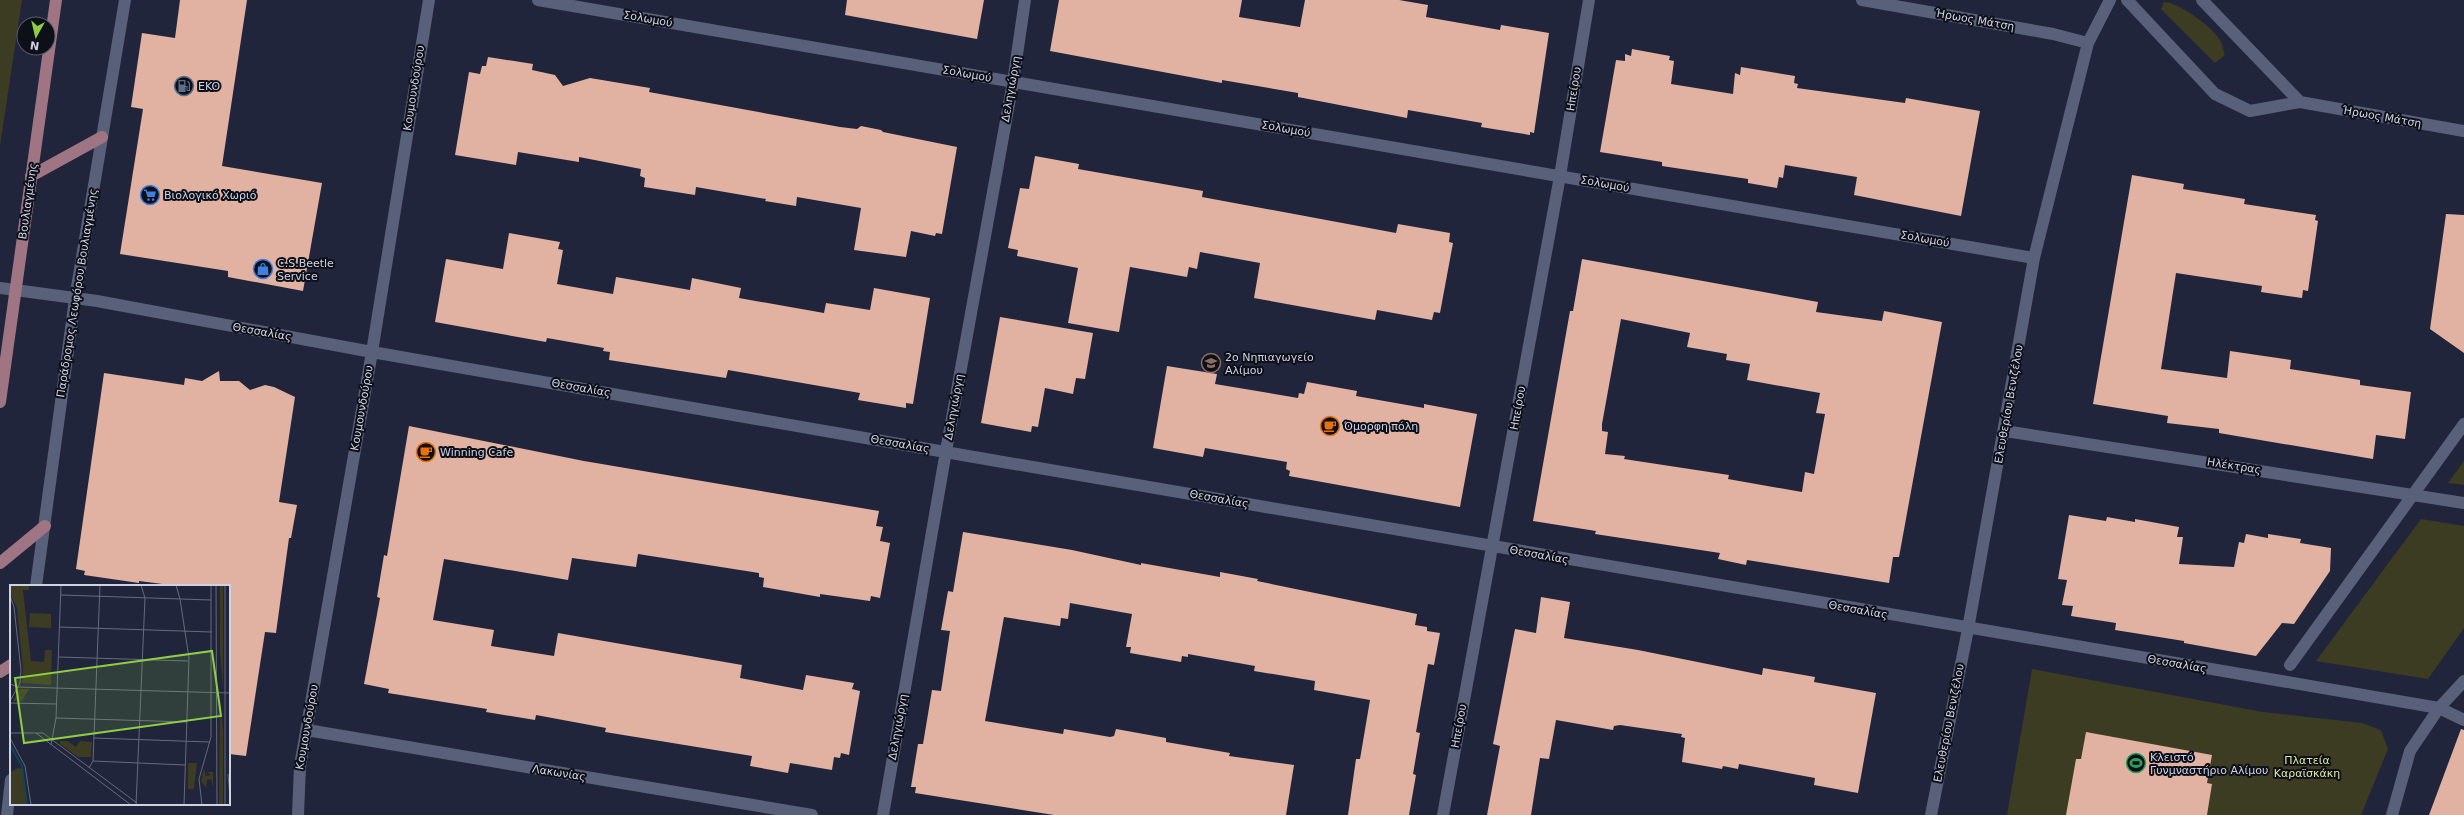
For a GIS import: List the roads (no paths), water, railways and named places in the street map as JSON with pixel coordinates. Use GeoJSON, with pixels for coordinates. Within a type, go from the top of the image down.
{"type":"FeatureCollection","features":[{"type":"Feature","properties":{"kind":"main road","name":"Βουλιαγμένης"},"geometry":{"type":"LineString","coordinates":[[0,402],[14,289],[56,0]]}},
{"type":"Feature","properties":{"kind":"main road"},"geometry":{"type":"LineString","coordinates":[[31,176],[102,137]]}},
{"type":"Feature","properties":{"kind":"main road"},"geometry":{"type":"LineString","coordinates":[[0,563],[45,526]]}},
{"type":"Feature","properties":{"kind":"main road"},"geometry":{"type":"LineString","coordinates":[[0,672],[10,666]]}},
{"type":"Feature","properties":{"kind":"street","name":"Παράδρομος Λεωφόρου Βουλιαγμένης"},"geometry":{"type":"LineString","coordinates":[[36,585],[75,299],[125,0]]}},
{"type":"Feature","properties":{"kind":"street","name":"Κουμουνδούρου"},"geometry":{"type":"LineString","coordinates":[[298,815],[300,766],[372,352],[429,0]]}},
{"type":"Feature","properties":{"kind":"street","name":"Σολωμού"},"geometry":{"type":"LineString","coordinates":[[538,0],[2034,258]]}},
{"type":"Feature","properties":{"kind":"street","name":"Δεληγιώργη"},"geometry":{"type":"LineString","coordinates":[[883,815],[946,452],[1013,82],[1025,0]]}},
{"type":"Feature","properties":{"kind":"street","name":"Ηπείρου"},"geometry":{"type":"LineString","coordinates":[[1443,815],[1560,176],[1589,0]]}},
{"type":"Feature","properties":{"kind":"street","name":"Ήρωος Μάτση"},"geometry":{"type":"LineString","coordinates":[[1862,0],[2054,34],[2088,43]]}},
{"type":"Feature","properties":{"kind":"street","name":"Ελευθερίου Βενιζέλου"},"geometry":{"type":"LineString","coordinates":[[1931,815],[1968,629],[2005,430],[2034,258],[2088,43],[2110,0]]}},
{"type":"Feature","properties":{"kind":"street"},"geometry":{"type":"LineString","coordinates":[[2127,0],[2215,94],[2250,111],[2300,102]]}},
{"type":"Feature","properties":{"kind":"street"},"geometry":{"type":"LineString","coordinates":[[2202,0],[2300,102]]}},
{"type":"Feature","properties":{"kind":"street","name":"Ήρωος Μάτση"},"geometry":{"type":"LineString","coordinates":[[2300,102],[2464,131]]}},
{"type":"Feature","properties":{"kind":"street","name":"Θεσσαλίας"},"geometry":{"type":"LineString","coordinates":[[0,288],[75,299],[372,352],[1968,629],[2439,708],[2464,720]]}},
{"type":"Feature","properties":{"kind":"street"},"geometry":{"type":"LineString","coordinates":[[2290,665],[2464,424]]}},
{"type":"Feature","properties":{"kind":"street","name":"Ηλέκτρας"},"geometry":{"type":"LineString","coordinates":[[2005,430],[2464,503]]}},
{"type":"Feature","properties":{"kind":"street"},"geometry":{"type":"LineString","coordinates":[[2392,815],[2410,751],[2439,708],[2464,680]]}},
{"type":"Feature","properties":{"kind":"street","name":"Λακωνίας"},"geometry":{"type":"LineString","coordinates":[[307,730],[812,815]]}},
{"type":"Feature","properties":{"kind":"street"},"geometry":{"type":"LineString","coordinates":[[7,815],[10,789]]}},
{"type":"Feature","properties":{"kind":"place","name":"EKO"},"geometry":{"type":"Point","coordinates":[184,86]}},
{"type":"Feature","properties":{"kind":"place","name":"Βιολογικό Χωριό"},"geometry":{"type":"Point","coordinates":[150,195]}},
{"type":"Feature","properties":{"kind":"place","name":"C.S.Beetle Service"},"geometry":{"type":"Point","coordinates":[263,269]}},
{"type":"Feature","properties":{"kind":"place","name":"2ο Νηπιαγωγείο Αλίμου"},"geometry":{"type":"Point","coordinates":[1211,363]}},
{"type":"Feature","properties":{"kind":"place","name":"Όμορφη πόλη"},"geometry":{"type":"Point","coordinates":[1330,426]}},
{"type":"Feature","properties":{"kind":"place","name":"Winning Cafe"},"geometry":{"type":"Point","coordinates":[426,452]}},
{"type":"Feature","properties":{"kind":"place","name":"Κλειστό Γυνμναστήριο Αλίμου"},"geometry":{"type":"Point","coordinates":[2136,763]}},
{"type":"Feature","properties":{"kind":"park label","name":"Πλατεία Καραϊσκάκη"},"geometry":{"type":"Point","coordinates":[2307,766]}}]}
